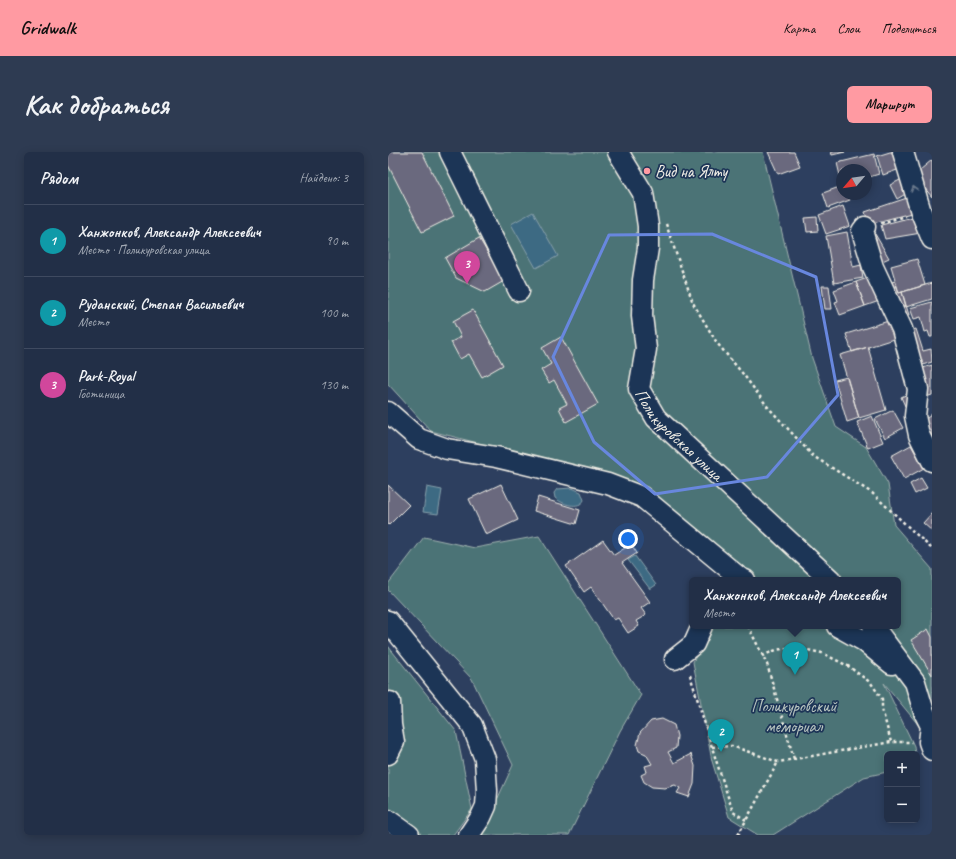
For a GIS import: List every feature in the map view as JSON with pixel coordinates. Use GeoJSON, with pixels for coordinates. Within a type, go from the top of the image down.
{"type":"FeatureCollection","features":[{"type":"Feature","properties":{"kind":"street"},"geometry":{"type":"LineString","coordinates":[[450,152],[519,291]]}},
{"type":"Feature","properties":{"kind":"street","name":"Поликуровская улица"},"geometry":{"type":"LineString","coordinates":[[618,152],[643,192],[648,226],[648,248],[643,280],[643,309],[646,349],[639,389],[656,418],[828,577]]}},
{"type":"Feature","properties":{"kind":"street"},"geometry":{"type":"LineString","coordinates":[[903,152],[921,212],[932,239]]}},
{"type":"Feature","properties":{"kind":"street"},"geometry":{"type":"LineString","coordinates":[[865,227],[862,231],[871,260],[902,329],[918,389],[914,416],[919,434],[932,461]]}},
{"type":"Feature","properties":{"kind":"street"},"geometry":{"type":"LineString","coordinates":[[388,412],[419,439],[448,449],[496,457],[608,484],[642,497],[739,577]]}},
{"type":"Feature","properties":{"kind":"street"},"geometry":{"type":"LineString","coordinates":[[388,621],[472,725],[485,759],[488,791],[486,806],[469,835]]}},
{"type":"Feature","properties":{"kind":"street"},"geometry":{"type":"LineString","coordinates":[[675,659],[694,644],[701,629]]}},
{"type":"Feature","properties":{"kind":"street"},"geometry":{"type":"LineString","coordinates":[[842,629],[864,641],[915,682]]}},
{"type":"Feature","properties":{"kind":"street"},"geometry":{"type":"LineString","coordinates":[[875,629],[915,682],[924,712],[931,726],[930,746]]}},
{"type":"Feature","properties":{"kind":"street"},"geometry":{"type":"LineString","coordinates":[[388,754],[394,742],[391,725],[390,702]]}},
{"type":"Feature","properties":{"kind":"street"},"geometry":{"type":"LineString","coordinates":[[388,820],[409,835]]}},
{"type":"Feature","properties":{"kind":"path"},"geometry":{"type":"LineString","coordinates":[[865,227],[921,212]]}},
{"type":"Feature","properties":{"kind":"path"},"geometry":{"type":"LineString","coordinates":[[662,218],[666,224],[693,303],[717,343],[767,406],[813,456],[872,493],[932,549]]}},
{"type":"Feature","properties":{"kind":"path"},"geometry":{"type":"LineString","coordinates":[[749,629],[767,664],[794,759]]}},
{"type":"Feature","properties":{"kind":"path"},"geometry":{"type":"LineString","coordinates":[[762,656],[776,650],[793,647],[822,653],[848,666],[871,683],[882,699],[882,709],[891,742]]}},
{"type":"Feature","properties":{"kind":"path"},"geometry":{"type":"LineString","coordinates":[[690,675],[733,812],[746,820]]}},
{"type":"Feature","properties":{"kind":"path"},"geometry":{"type":"LineString","coordinates":[[712,747],[732,746],[778,762],[891,742],[930,746]]}},
{"type":"Feature","properties":{"kind":"path"},"geometry":{"type":"LineString","coordinates":[[738,835],[778,762]]}},
{"type":"Feature","properties":{"kind":"highlighted area"},"geometry":{"type":"Polygon","coordinates":[[[712,234],[816,277],[838,395],[767,477],[655,494],[594,442],[553,357],[609,235],[712,234]]]}},
{"type":"Feature","properties":{"kind":"green space","name":"Поликуровский мемориал"},"geometry":{"type":"Polygon","coordinates":[[[388,152],[763,152],[812,358],[836,427],[866,447],[888,484],[894,525],[932,569],[932,746],[916,722],[884,683],[914,746],[915,751],[884,751],[884,773],[864,777],[773,835],[758,835],[729,817],[712,761],[693,662],[710,629],[901,629],[901,577],[751,577],[751,573],[710,546],[635,483],[431,431],[388,384],[388,152]]]}},
{"type":"Feature","properties":{"kind":"green space"},"geometry":{"type":"Polygon","coordinates":[[[539,536],[641,695],[620,731],[569,835],[481,835],[513,765],[472,679],[388,590],[388,584],[424,537],[475,548],[539,536]]]}},
{"type":"Feature","properties":{"kind":"green space"},"geometry":{"type":"Polygon","coordinates":[[[388,646],[456,731],[472,809],[453,835],[388,835],[388,646]]]}},
{"type":"Feature","properties":{"kind":"water"},"geometry":{"type":"Polygon","coordinates":[[[533,212],[558,256],[536,268],[511,224],[533,212]]]}},
{"type":"Feature","properties":{"kind":"water"},"geometry":{"type":"Polygon","coordinates":[[[427,487],[442,490],[438,514],[423,512],[427,487]]]}},
{"type":"Feature","properties":{"kind":"water"},"geometry":{"type":"Polygon","coordinates":[[[572,488],[581,492],[584,500],[582,503],[578,505],[570,505],[555,498],[554,493],[557,489],[572,488]]]}},
{"type":"Feature","properties":{"kind":"water"},"geometry":{"type":"Polygon","coordinates":[[[635,556],[656,585],[650,589],[628,560],[635,556]]]}},
{"type":"Feature","properties":{"kind":"building"},"geometry":{"type":"Polygon","coordinates":[[[388,152],[422,152],[454,216],[422,232],[388,165],[388,152]]]}},
{"type":"Feature","properties":{"kind":"building"},"geometry":{"type":"Polygon","coordinates":[[[768,152],[794,152],[800,166],[778,174],[768,152]]]}},
{"type":"Feature","properties":{"kind":"building"},"geometry":{"type":"Polygon","coordinates":[[[831,152],[845,152],[832,155],[831,152]]]}},
{"type":"Feature","properties":{"kind":"building"},"geometry":{"type":"Polygon","coordinates":[[[895,152],[900,169],[883,175],[877,156],[895,152]]]}},
{"type":"Feature","properties":{"kind":"building"},"geometry":{"type":"Polygon","coordinates":[[[874,154],[879,174],[872,176],[872,164],[837,163],[874,154]]]}},
{"type":"Feature","properties":{"kind":"building"},"geometry":{"type":"Polygon","coordinates":[[[932,160],[932,197],[914,175],[932,160]]]}},
{"type":"Feature","properties":{"kind":"building"},"geometry":{"type":"Polygon","coordinates":[[[902,179],[909,192],[897,199],[890,185],[902,179]]]}},
{"type":"Feature","properties":{"kind":"building"},"geometry":{"type":"Polygon","coordinates":[[[836,188],[836,200],[850,200],[828,208],[823,193],[836,188]]]}},
{"type":"Feature","properties":{"kind":"building"},"geometry":{"type":"Polygon","coordinates":[[[913,196],[919,211],[869,224],[865,212],[913,196]]]}},
{"type":"Feature","properties":{"kind":"building"},"geometry":{"type":"Polygon","coordinates":[[[843,206],[850,226],[826,234],[819,215],[843,206]]]}},
{"type":"Feature","properties":{"kind":"building"},"geometry":{"type":"Polygon","coordinates":[[[920,215],[927,232],[885,239],[881,225],[920,215]]]}},
{"type":"Feature","properties":{"kind":"building"},"geometry":{"type":"Polygon","coordinates":[[[817,217],[818,231],[807,232],[805,218],[817,217]]]}},
{"type":"Feature","properties":{"kind":"building"},"geometry":{"type":"Polygon","coordinates":[[[847,232],[853,267],[861,265],[863,278],[834,283],[826,236],[847,232]]]}},
{"type":"Feature","properties":{"kind":"building"},"geometry":{"type":"Polygon","coordinates":[[[875,234],[889,258],[878,263],[866,240],[875,234]]]}},
{"type":"Feature","properties":{"kind":"building"},"geometry":{"type":"Polygon","coordinates":[[[479,238],[504,281],[485,292],[456,278],[445,258],[479,238]]]}},
{"type":"Feature","properties":{"kind":"building"},"geometry":{"type":"Polygon","coordinates":[[[917,259],[925,285],[899,293],[891,266],[917,259]]]}},
{"type":"Feature","properties":{"kind":"building"},"geometry":{"type":"Polygon","coordinates":[[[876,275],[885,299],[865,306],[856,282],[876,275]]]}},
{"type":"Feature","properties":{"kind":"building"},"geometry":{"type":"Polygon","coordinates":[[[895,281],[899,293],[902,292],[909,315],[898,318],[885,284],[895,281]]]}},
{"type":"Feature","properties":{"kind":"building"},"geometry":{"type":"Polygon","coordinates":[[[856,282],[865,306],[840,315],[835,302],[838,301],[834,290],[856,282]]]}},
{"type":"Feature","properties":{"kind":"building"},"geometry":{"type":"Polygon","coordinates":[[[932,283],[932,299],[906,307],[902,292],[932,283]]]}},
{"type":"Feature","properties":{"kind":"building"},"geometry":{"type":"Polygon","coordinates":[[[822,286],[829,286],[832,309],[825,309],[822,286]]]}},
{"type":"Feature","properties":{"kind":"building"},"geometry":{"type":"Polygon","coordinates":[[[932,302],[932,337],[930,337],[928,331],[925,332],[921,317],[914,319],[910,308],[932,302]]]}},
{"type":"Feature","properties":{"kind":"building"},"geometry":{"type":"Polygon","coordinates":[[[473,310],[503,365],[482,377],[469,354],[460,359],[451,342],[461,337],[453,321],[473,310]]]}},
{"type":"Feature","properties":{"kind":"building"},"geometry":{"type":"Polygon","coordinates":[[[895,319],[900,337],[852,352],[846,334],[895,319]]]}},
{"type":"Feature","properties":{"kind":"building"},"geometry":{"type":"Polygon","coordinates":[[[916,329],[923,351],[931,349],[932,362],[916,367],[905,332],[916,329]]]}},
{"type":"Feature","properties":{"kind":"building"},"geometry":{"type":"Polygon","coordinates":[[[561,337],[598,404],[566,422],[559,408],[567,404],[554,380],[549,383],[541,370],[551,364],[542,348],[561,337]]]}},
{"type":"Feature","properties":{"kind":"building"},"geometry":{"type":"Polygon","coordinates":[[[868,347],[886,410],[859,418],[840,355],[868,347]]]}},
{"type":"Feature","properties":{"kind":"building"},"geometry":{"type":"Polygon","coordinates":[[[932,365],[932,395],[926,397],[920,369],[932,365]]]}},
{"type":"Feature","properties":{"kind":"building"},"geometry":{"type":"Polygon","coordinates":[[[847,377],[859,418],[847,422],[835,380],[847,377]]]}},
{"type":"Feature","properties":{"kind":"building"},"geometry":{"type":"Polygon","coordinates":[[[915,391],[912,404],[905,406],[901,397],[915,391]]]}},
{"type":"Feature","properties":{"kind":"building"},"geometry":{"type":"Polygon","coordinates":[[[893,410],[903,428],[885,438],[875,419],[893,410]]]}},
{"type":"Feature","properties":{"kind":"building"},"geometry":{"type":"Polygon","coordinates":[[[932,414],[932,439],[921,423],[932,414]]]}},
{"type":"Feature","properties":{"kind":"building"},"geometry":{"type":"Polygon","coordinates":[[[872,416],[883,442],[868,448],[857,422],[872,416]]]}},
{"type":"Feature","properties":{"kind":"building"},"geometry":{"type":"Polygon","coordinates":[[[911,445],[924,468],[904,479],[891,456],[911,445]]]}},
{"type":"Feature","properties":{"kind":"building"},"geometry":{"type":"Polygon","coordinates":[[[921,478],[927,488],[915,494],[910,484],[921,478]]]}},
{"type":"Feature","properties":{"kind":"building"},"geometry":{"type":"Polygon","coordinates":[[[501,484],[518,520],[486,535],[469,499],[501,484]]]}},
{"type":"Feature","properties":{"kind":"building"},"geometry":{"type":"Polygon","coordinates":[[[388,485],[409,505],[389,525],[388,524],[388,485]]]}},
{"type":"Feature","properties":{"kind":"building"},"geometry":{"type":"Polygon","coordinates":[[[538,497],[580,510],[576,524],[534,511],[538,497]]]}},
{"type":"Feature","properties":{"kind":"building"},"geometry":{"type":"Polygon","coordinates":[[[932,513],[932,531],[923,523],[932,513]]]}},
{"type":"Feature","properties":{"kind":"building"},"geometry":{"type":"Polygon","coordinates":[[[603,540],[614,555],[631,544],[637,553],[622,563],[650,602],[641,608],[646,615],[636,621],[639,626],[628,633],[618,618],[614,620],[591,587],[584,592],[566,566],[603,540]]]}},
{"type":"Feature","properties":{"kind":"building"},"geometry":{"type":"Polygon","coordinates":[[[928,629],[932,637],[932,675],[911,640],[928,629]]]}},
{"type":"Feature","properties":{"kind":"building"},"geometry":{"type":"Polygon","coordinates":[[[662,719],[674,725],[677,736],[676,748],[668,752],[674,763],[691,754],[695,766],[694,784],[689,797],[677,793],[680,788],[675,785],[665,788],[652,787],[644,782],[641,775],[647,772],[645,766],[652,764],[646,754],[639,751],[637,745],[640,733],[651,721],[662,719]]]}},
{"type":"Feature","properties":{"kind":"place","name":"Вид на Ялту"},"geometry":{"type":"Point","coordinates":[647,171]}},
{"type":"Feature","properties":{"kind":"place","name":"Park-Royal"},"geometry":{"type":"Point","coordinates":[467,284]}},
{"type":"Feature","properties":{"kind":"place","name":"Ханжонков, Александр Алексеевич"},"geometry":{"type":"Point","coordinates":[795,675]}},
{"type":"Feature","properties":{"kind":"place","name":"Руданский, Степан Васильевич"},"geometry":{"type":"Point","coordinates":[721,752]}}]}
